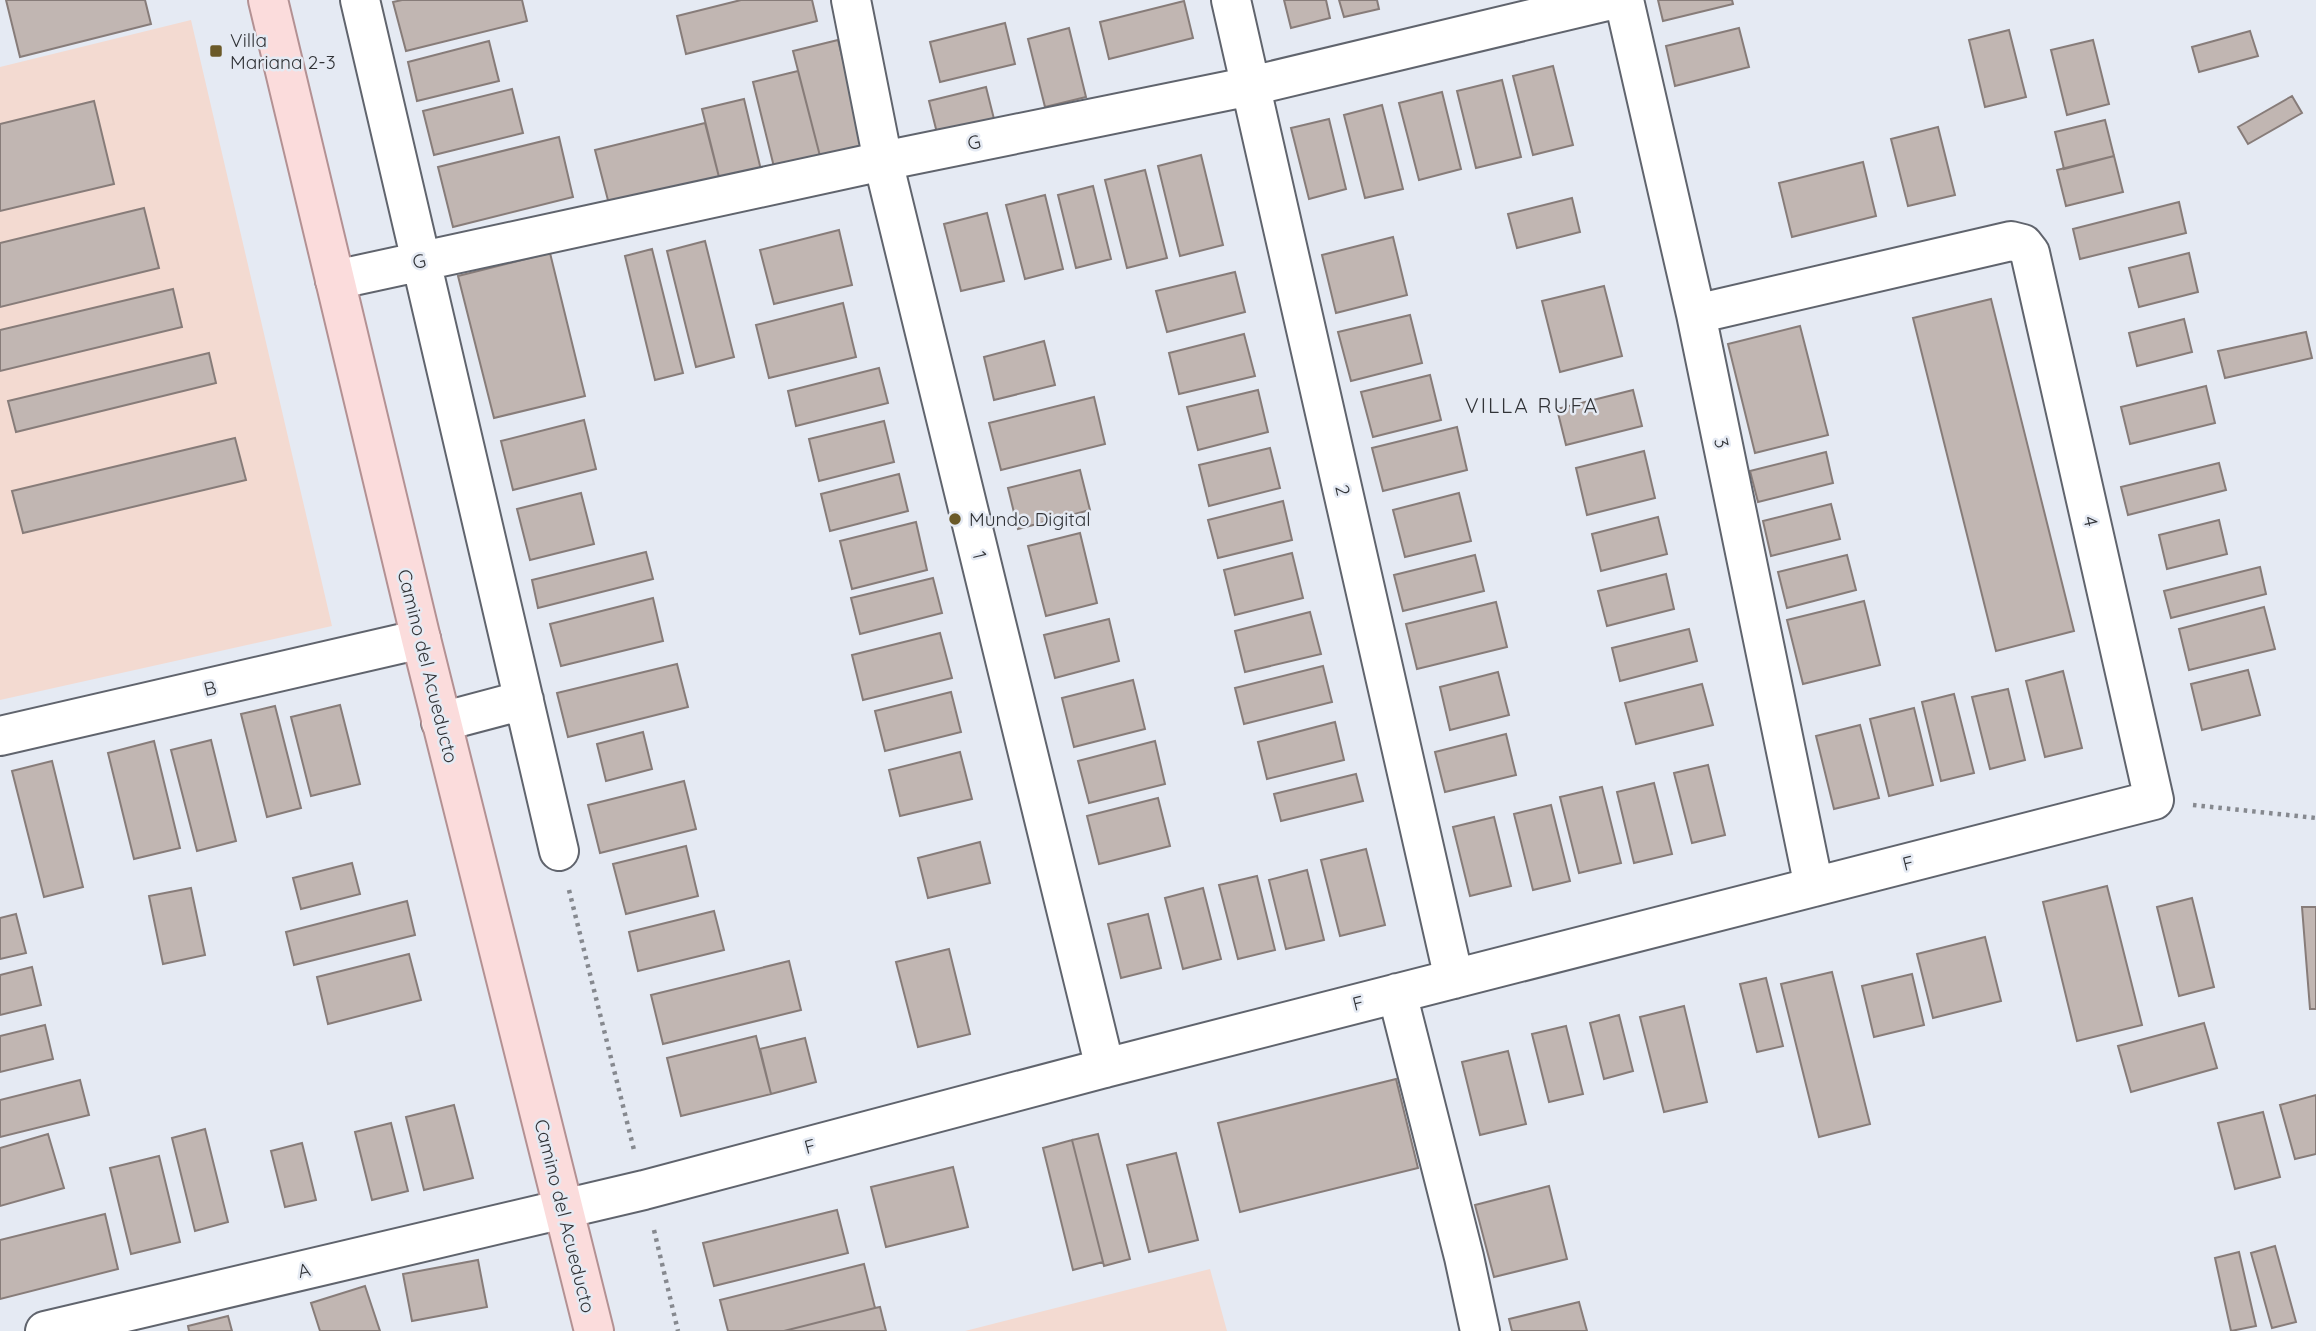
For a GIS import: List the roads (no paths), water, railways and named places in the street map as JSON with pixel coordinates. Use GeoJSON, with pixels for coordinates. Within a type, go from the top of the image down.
{"type":"FeatureCollection","features":[{"type":"Feature","properties":{"kind":"main road","name":"Camino del Acueducto"},"geometry":{"type":"LineString","coordinates":[[268,0],[441,722],[594,1331]]}},
{"type":"Feature","properties":{"kind":"street"},"geometry":{"type":"LineString","coordinates":[[360,0],[559,851]]}},
{"type":"Feature","properties":{"kind":"street","name":"1"},"geometry":{"type":"LineString","coordinates":[[851,0],[883,161],[1105,1068]]}},
{"type":"Feature","properties":{"kind":"street","name":"2"},"geometry":{"type":"LineString","coordinates":[[1231,0],[1454,979]]}},
{"type":"Feature","properties":{"kind":"street","name":"G"},"geometry":{"type":"LineString","coordinates":[[335,280],[883,161],[1251,86],[1611,0]]}},
{"type":"Feature","properties":{"kind":"street","name":"3"},"geometry":{"type":"LineString","coordinates":[[1625,0],[1696,314],[1814,887]]}},
{"type":"Feature","properties":{"kind":"street","name":"4"},"geometry":{"type":"LineString","coordinates":[[1696,314],[2011,241],[2023,244],[2030,253],[2154,800]]}},
{"type":"Feature","properties":{"kind":"street","name":"B"},"geometry":{"type":"LineString","coordinates":[[0,736],[421,639]]}},
{"type":"Feature","properties":{"kind":"street"},"geometry":{"type":"LineString","coordinates":[[441,722],[524,700]]}},
{"type":"Feature","properties":{"kind":"street","name":"F"},"geometry":{"type":"LineString","coordinates":[[564,1209],[2154,800]]}},
{"type":"Feature","properties":{"kind":"street"},"geometry":{"type":"LineString","coordinates":[[1397,993],[1464,1257],[1480,1331]]}},
{"type":"Feature","properties":{"kind":"street","name":"A"},"geometry":{"type":"LineString","coordinates":[[45,1331],[564,1209]]}},
{"type":"Feature","properties":{"kind":"place","name":"Villa Mariana 2-3"},"geometry":{"type":"Point","coordinates":[216,51]}},
{"type":"Feature","properties":{"kind":"place","name":"Mundo Digital"},"geometry":{"type":"Point","coordinates":[955,519]}},
{"type":"Feature","properties":{"kind":"district","name":"VILLA RUFA"},"geometry":{"type":"Point","coordinates":[1532,405]}}]}
